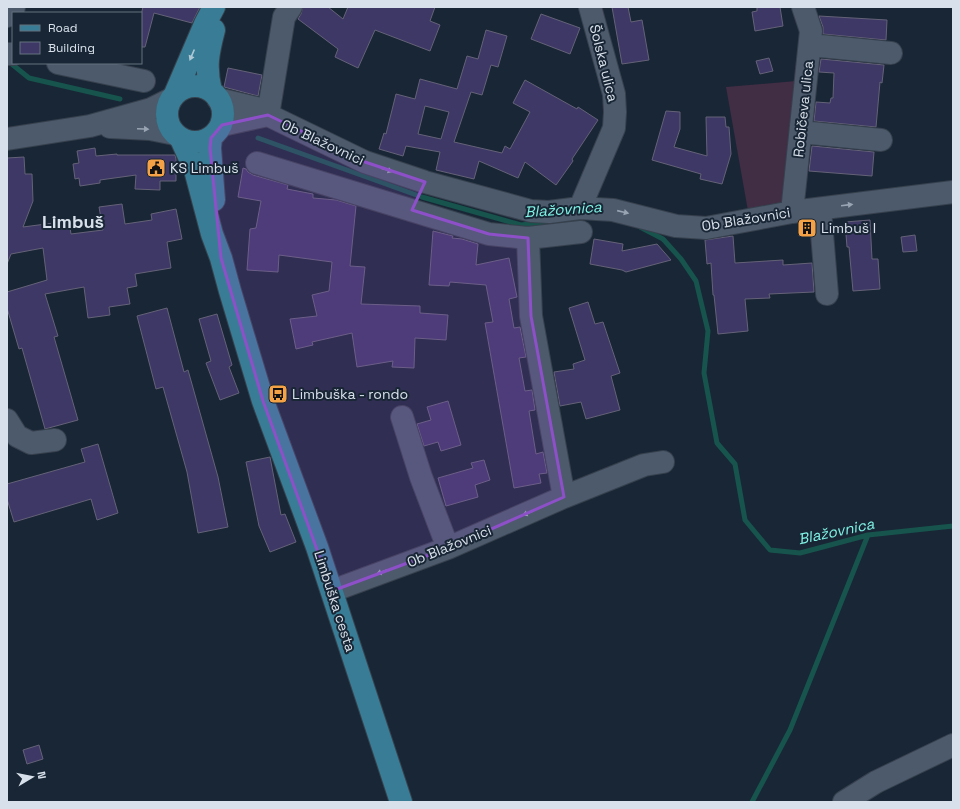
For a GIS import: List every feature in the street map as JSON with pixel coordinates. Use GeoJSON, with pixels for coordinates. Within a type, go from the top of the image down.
{"type":"FeatureCollection","features":[{"type":"Feature","properties":{"kind":"main road"},"geometry":{"type":"LineString","coordinates":[[214,7],[173,97],[168,116],[195,170],[212,234],[221,258]]}},
{"type":"Feature","properties":{"kind":"main road"},"geometry":{"type":"LineString","coordinates":[[219,7],[207,62],[207,71],[214,95],[223,115],[210,148],[221,258]]}},
{"type":"Feature","properties":{"kind":"main road"},"geometry":{"type":"LineString","coordinates":[[173,97],[186,88],[194,87],[203,87],[214,95]]}},
{"type":"Feature","properties":{"kind":"main road"},"geometry":{"type":"LineString","coordinates":[[178,136],[195,142],[216,131]]}},
{"type":"Feature","properties":{"kind":"main road","name":"Limbuška cesta"},"geometry":{"type":"LineString","coordinates":[[221,258],[264,401],[317,547],[401,802]]}},
{"type":"Feature","properties":{"kind":"street"},"geometry":{"type":"LineString","coordinates":[[7,16],[14,7]]}},
{"type":"Feature","properties":{"kind":"street"},"geometry":{"type":"LineString","coordinates":[[214,95],[256,108],[268,115],[284,17],[291,7]]}},
{"type":"Feature","properties":{"kind":"street","name":"Šolska ulica"},"geometry":{"type":"LineString","coordinates":[[580,208],[614,128],[615,112],[614,94],[590,7]]}},
{"type":"Feature","properties":{"kind":"street","name":"Robičeva ulica"},"geometry":{"type":"LineString","coordinates":[[792,212],[810,38],[803,7]]}},
{"type":"Feature","properties":{"kind":"street"},"geometry":{"type":"LineString","coordinates":[[814,7],[810,38],[891,53]]}},
{"type":"Feature","properties":{"kind":"street"},"geometry":{"type":"LineString","coordinates":[[63,64],[144,81]]}},
{"type":"Feature","properties":{"kind":"street"},"geometry":{"type":"LineString","coordinates":[[90,126],[151,109],[173,97]]}},
{"type":"Feature","properties":{"kind":"street","name":"Ob Blažovnici"},"geometry":{"type":"LineString","coordinates":[[216,131],[268,115],[365,162],[418,196],[489,234],[528,238],[581,232]]}},
{"type":"Feature","properties":{"kind":"street"},"geometry":{"type":"LineString","coordinates":[[8,135],[90,126],[150,129],[178,136]]}},
{"type":"Feature","properties":{"kind":"street"},"geometry":{"type":"LineString","coordinates":[[801,132],[881,140]]}},
{"type":"Feature","properties":{"kind":"street","name":"Ob Blažovnici"},"geometry":{"type":"LineString","coordinates":[[257,162],[418,196],[531,211],[549,212],[580,208],[613,210],[676,226],[706,228],[792,212],[953,192]]}},
{"type":"Feature","properties":{"kind":"street"},"geometry":{"type":"LineString","coordinates":[[820,209],[828,294]]}},
{"type":"Feature","properties":{"kind":"street"},"geometry":{"type":"LineString","coordinates":[[528,238],[532,316],[564,497]]}},
{"type":"Feature","properties":{"kind":"street"},"geometry":{"type":"LineString","coordinates":[[402,417],[421,477],[448,548]]}},
{"type":"Feature","properties":{"kind":"street"},"geometry":{"type":"LineString","coordinates":[[7,420],[17,436],[31,443],[55,440]]}},
{"type":"Feature","properties":{"kind":"street","name":"Ob Blažovnici"},"geometry":{"type":"LineString","coordinates":[[332,591],[448,548],[564,497],[644,465],[663,462]]}},
{"type":"Feature","properties":{"kind":"street"},"geometry":{"type":"LineString","coordinates":[[844,802],[876,782],[953,745]]}},
{"type":"Feature","properties":{"kind":"highlighted area"},"geometry":{"type":"Polygon","coordinates":[[[268,115],[365,162],[425,182],[412,210],[489,234],[528,238],[531,316],[564,497],[448,548],[332,591],[263,401],[221,258],[210,148],[211,138],[222,125],[268,115]]]}},
{"type":"Feature","properties":{"kind":"shaded area"},"geometry":{"type":"Polygon","coordinates":[[[796,81],[783,201],[772,209],[748,211],[726,87],[796,81]]]}},
{"type":"Feature","properties":{"kind":"building"},"geometry":{"type":"Polygon","coordinates":[[[143,7],[200,7],[192,23],[154,13],[145,47],[142,47],[143,7]]]}},
{"type":"Feature","properties":{"kind":"building"},"geometry":{"type":"Polygon","coordinates":[[[303,7],[328,7],[343,19],[348,7],[435,7],[430,21],[440,25],[430,51],[375,30],[358,68],[335,57],[338,49],[298,19],[303,7]]]}},
{"type":"Feature","properties":{"kind":"building"},"geometry":{"type":"Polygon","coordinates":[[[612,7],[628,7],[631,22],[642,20],[649,60],[622,64],[612,7]]]}},
{"type":"Feature","properties":{"kind":"building"},"geometry":{"type":"Polygon","coordinates":[[[757,7],[780,7],[783,26],[755,31],[752,12],[757,11],[757,7]]]}},
{"type":"Feature","properties":{"kind":"building"},"geometry":{"type":"Polygon","coordinates":[[[541,14],[580,28],[570,54],[531,39],[541,14]]]}},
{"type":"Feature","properties":{"kind":"building"},"geometry":{"type":"Polygon","coordinates":[[[819,16],[887,20],[886,40],[823,34],[823,27],[819,16]]]}},
{"type":"Feature","properties":{"kind":"building"},"geometry":{"type":"Polygon","coordinates":[[[486,30],[507,36],[498,67],[491,65],[482,95],[471,92],[454,142],[502,153],[505,146],[510,149],[530,112],[513,103],[525,80],[577,109],[578,107],[598,120],[572,159],[573,161],[556,185],[525,162],[518,178],[479,161],[474,179],[436,170],[440,152],[406,146],[403,156],[379,149],[384,133],[386,134],[396,94],[415,99],[420,79],[457,89],[467,56],[478,59],[486,30]],[[425,106],[418,134],[441,139],[449,112],[425,106]]]}},
{"type":"Feature","properties":{"kind":"building"},"geometry":{"type":"Polygon","coordinates":[[[769,58],[773,71],[760,74],[756,61],[769,58]]]}},
{"type":"Feature","properties":{"kind":"building"},"geometry":{"type":"Polygon","coordinates":[[[821,59],[884,65],[882,83],[880,82],[876,127],[814,121],[816,102],[830,103],[831,98],[833,98],[834,73],[819,72],[821,59]]]}},
{"type":"Feature","properties":{"kind":"building"},"geometry":{"type":"Polygon","coordinates":[[[228,68],[262,75],[258,96],[224,87],[228,68]]]}},
{"type":"Feature","properties":{"kind":"building"},"geometry":{"type":"Polygon","coordinates":[[[666,111],[680,112],[680,129],[674,147],[707,156],[706,117],[725,117],[726,127],[729,127],[731,154],[722,184],[700,179],[701,174],[652,160],[666,111]]]}},
{"type":"Feature","properties":{"kind":"building"},"geometry":{"type":"Polygon","coordinates":[[[812,146],[874,152],[872,176],[809,171],[812,146]]]}},
{"type":"Feature","properties":{"kind":"building"},"geometry":{"type":"Polygon","coordinates":[[[95,148],[96,156],[117,154],[175,155],[176,181],[160,181],[160,190],[135,189],[136,175],[100,180],[100,183],[80,186],[79,178],[75,179],[73,164],[79,163],[77,151],[95,148]]]}},
{"type":"Feature","properties":{"kind":"building"},"geometry":{"type":"Polygon","coordinates":[[[24,157],[25,174],[32,174],[33,201],[23,227],[69,221],[71,234],[103,230],[99,207],[122,204],[125,224],[152,220],[151,214],[176,209],[182,239],[167,242],[171,268],[135,274],[137,286],[127,288],[130,304],[109,307],[110,315],[88,318],[84,287],[45,294],[58,336],[54,337],[78,420],[45,429],[22,348],[19,349],[7,308],[7,292],[47,280],[43,248],[11,254],[7,264],[7,158],[24,157]]]}},
{"type":"Feature","properties":{"kind":"building"},"geometry":{"type":"Polygon","coordinates":[[[243,168],[253,175],[288,185],[287,189],[313,194],[313,198],[336,200],[356,206],[350,266],[365,267],[361,304],[420,306],[420,313],[448,315],[446,340],[415,338],[414,368],[392,367],[393,361],[357,367],[352,333],[312,342],[313,345],[296,349],[290,319],[317,316],[312,295],[329,291],[332,262],[279,255],[278,272],[247,270],[250,229],[256,228],[261,201],[238,197],[243,168]]]}},
{"type":"Feature","properties":{"kind":"building"},"geometry":{"type":"Polygon","coordinates":[[[870,220],[872,259],[878,259],[880,289],[853,291],[845,222],[870,220]]]}},
{"type":"Feature","properties":{"kind":"building"},"geometry":{"type":"Polygon","coordinates":[[[433,231],[453,236],[452,238],[462,239],[478,244],[476,265],[509,258],[517,297],[509,299],[514,328],[520,327],[526,357],[519,358],[525,391],[532,390],[535,410],[529,411],[536,454],[543,452],[547,473],[539,474],[541,483],[514,488],[485,323],[493,322],[486,285],[450,282],[449,286],[429,285],[433,231]]]}},
{"type":"Feature","properties":{"kind":"building"},"geometry":{"type":"Polygon","coordinates":[[[915,235],[917,251],[903,252],[901,237],[915,235]]]}},
{"type":"Feature","properties":{"kind":"building"},"geometry":{"type":"Polygon","coordinates":[[[733,236],[735,263],[783,260],[783,265],[812,263],[814,292],[769,294],[770,298],[745,299],[748,331],[718,334],[711,263],[707,264],[705,240],[733,236]]]}},
{"type":"Feature","properties":{"kind":"building"},"geometry":{"type":"Polygon","coordinates":[[[594,239],[623,244],[622,251],[657,244],[671,260],[626,272],[590,264],[594,239]]]}},
{"type":"Feature","properties":{"kind":"building"},"geometry":{"type":"Polygon","coordinates":[[[588,302],[595,324],[603,322],[620,373],[611,376],[620,410],[586,419],[581,402],[560,406],[554,372],[574,369],[573,364],[585,360],[569,308],[588,302]]]}},
{"type":"Feature","properties":{"kind":"building"},"geometry":{"type":"Polygon","coordinates":[[[167,308],[184,372],[188,370],[218,477],[228,527],[198,533],[187,472],[163,387],[156,389],[137,316],[167,308]]]}},
{"type":"Feature","properties":{"kind":"building"},"geometry":{"type":"Polygon","coordinates":[[[217,314],[232,365],[229,367],[239,393],[220,400],[206,363],[211,361],[199,319],[217,314]]]}},
{"type":"Feature","properties":{"kind":"building"},"geometry":{"type":"Polygon","coordinates":[[[448,401],[461,445],[441,451],[438,442],[424,446],[417,424],[431,420],[427,407],[448,401]]]}},
{"type":"Feature","properties":{"kind":"building"},"geometry":{"type":"Polygon","coordinates":[[[98,444],[118,513],[97,520],[91,499],[14,522],[7,499],[7,484],[85,462],[81,449],[98,444]]]}},
{"type":"Feature","properties":{"kind":"building"},"geometry":{"type":"Polygon","coordinates":[[[270,457],[281,515],[285,514],[296,542],[270,552],[259,526],[246,462],[270,457]]]}},
{"type":"Feature","properties":{"kind":"building"},"geometry":{"type":"Polygon","coordinates":[[[484,460],[490,480],[475,485],[478,497],[446,506],[438,478],[473,468],[471,463],[484,460]]]}},
{"type":"Feature","properties":{"kind":"building"},"geometry":{"type":"Polygon","coordinates":[[[39,745],[43,759],[27,764],[23,750],[39,745]]]}},
{"type":"Feature","properties":{"kind":"waterway","name":"Blažovnica"},"geometry":{"type":"LineString","coordinates":[[8,61],[29,78],[120,99]]}},
{"type":"Feature","properties":{"kind":"waterway","name":"Blažovnica"},"geometry":{"type":"LineString","coordinates":[[258,138],[422,197],[521,225],[546,222]]}},
{"type":"Feature","properties":{"kind":"waterway","name":"Blažovnica"},"geometry":{"type":"LineString","coordinates":[[640,227],[663,239],[681,259],[696,281],[708,331],[704,373],[717,443],[735,464],[745,520],[770,550],[800,553],[868,535],[953,526]]}},
{"type":"Feature","properties":{"kind":"waterway"},"geometry":{"type":"LineString","coordinates":[[752,802],[790,730],[868,535]]}},
{"type":"Feature","properties":{"kind":"place","name":"KS Limbuš"},"geometry":{"type":"Point","coordinates":[156,168]}},
{"type":"Feature","properties":{"kind":"place","name":"Limbuš I"},"geometry":{"type":"Point","coordinates":[807,228]}},
{"type":"Feature","properties":{"kind":"place","name":"Limbuška - rondo"},"geometry":{"type":"Point","coordinates":[278,394]}},
{"type":"Feature","properties":{"kind":"district","name":"Limbuš"},"geometry":{"type":"Point","coordinates":[73,221]}}]}
